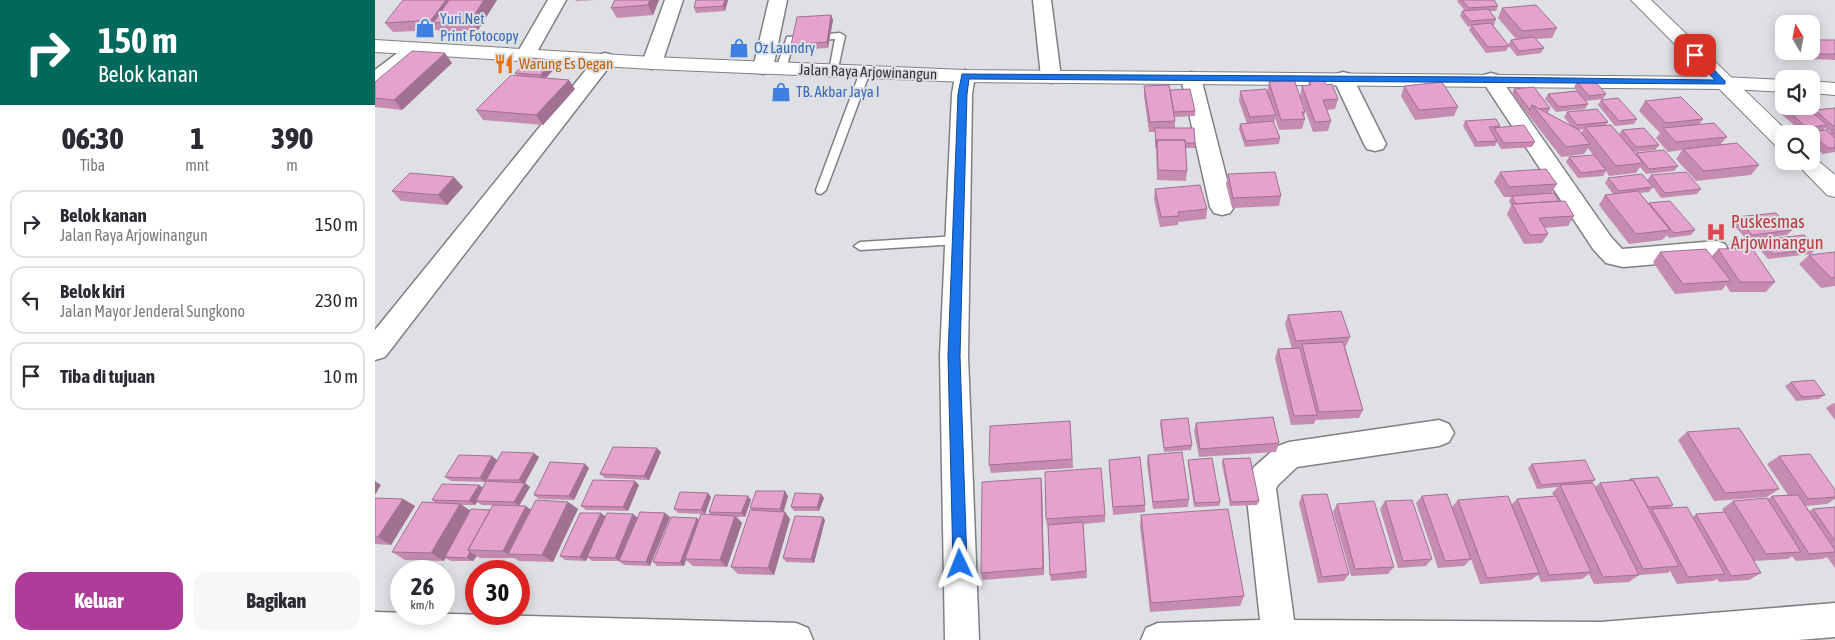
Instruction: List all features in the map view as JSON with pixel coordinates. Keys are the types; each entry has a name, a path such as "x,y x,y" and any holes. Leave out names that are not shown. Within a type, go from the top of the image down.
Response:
{"main road":[{"path":"1640,0 1722,83 1775,133"},
{"name":"Jalan Raya Arjowinangun","path":"375,46 772,69 965,76 1491,79 1775,86"},
{"path":"1820,88 1835,89"},
{"path":"1815,170 1835,189"}],"street":[{"path":"526,55 557,0"},
{"path":"652,62 674,0"},
{"path":"772,69 778,0"},
{"path":"1042,0 1051,77"},
{"path":"375,80 415,49"},
{"path":"375,349 605,60"},
{"path":"962,640 954,356 962,94 965,76"},
{"path":"1191,78 1222,208"},
{"path":"1343,78 1375,144"},
{"path":"1491,79 1609,252 1615,257 1623,258 1716,250"},
{"path":"1279,637 1261,489 1265,477 1289,455 1439,433"},
{"path":"1158,640 1279,637 1601,639 1835,620"},
{"path":"375,629 480,635 796,640"}],"lane":[{"path":"772,69 790,39 840,36 834,71"},
{"path":"821,190 865,72"},
{"path":"860,246 957,240"}],"building":[{"path":"403,0 446,0 431,20 385,23"},
{"path":"449,0 484,0 471,20 433,23"},
{"path":"615,0 650,0 648,5 611,8"},
{"path":"696,0 725,0 723,6 694,8"},
{"path":"1462,0 1494,0 1498,6 1469,8"},
{"path":"1536,5 1557,28 1522,31 1502,8"},
{"path":"1488,9 1496,19 1470,21 1462,11"},
{"path":"831,15 827,42 791,45 797,17"},
{"path":"1491,23 1509,46 1488,47 1471,25"},
{"path":"1534,37 1544,48 1519,51 1511,40"},
{"path":"1820,40 1835,40 1835,54 1820,54"},
{"path":"412,51 445,53 394,100 375,98 375,82"},
{"path":"530,58 555,60 540,75 515,73"},
{"path":"511,75 569,80 536,115 476,110"},
{"path":"1293,76 1305,112 1302,112 1305,119 1281,120 1269,82 1280,81 1278,77"},
{"path":"1324,80 1326,85 1332,84 1338,99 1323,100 1331,121 1315,122 1302,86 1311,85 1309,81"},
{"path":"1594,80 1606,94 1589,96 1577,82"},
{"path":"1442,82 1458,107 1419,110 1404,86"},
{"path":"1169,85 1175,121 1150,122 1144,86"},
{"path":"1534,87 1550,108 1539,109 1532,105 1530,110 1514,89"},
{"path":"1190,89 1195,111 1174,112 1170,90"},
{"path":"1266,89 1276,115 1250,117 1240,91"},
{"path":"1577,91 1588,104 1559,107 1548,94"},
{"path":"1681,97 1703,119 1666,123 1645,101"},
{"path":"1618,98 1637,119 1619,121 1601,100"},
{"path":"1532,105 1579,130 1590,144 1566,147"},
{"path":"1835,108 1835,125 1833,126 1820,114 1820,110"},
{"path":"1597,109 1608,122 1577,125 1567,112"},
{"path":"1793,115 1815,115 1827,125 1820,126 1804,125"},
{"path":"1496,119 1500,126 1489,127 1497,141 1477,142 1465,121"},
{"path":"1273,121 1280,138 1246,141 1240,124"},
{"path":"1714,123 1727,137 1676,142 1663,128"},
{"path":"1524,125 1535,142 1504,143 1494,128"},
{"path":"1611,125 1643,163 1616,166 1585,127"},
{"path":"1155,128 1194,128 1195,143 1185,143 1185,140 1157,140 1156,143"},
{"path":"1644,128 1659,145 1636,147 1622,130"},
{"path":"1826,130 1835,138 1835,148 1828,148 1820,141 1820,131"},
{"path":"1157,140 1185,140 1187,171 1158,170"},
{"path":"1737,143 1759,165 1704,171 1683,149"},
{"path":"1664,150 1678,166 1649,169 1636,153"},
{"path":"1594,155 1606,170 1581,173 1569,157"},
{"path":"1546,169 1557,184 1509,187 1500,172"},
{"path":"1275,172 1281,196 1233,198 1228,174"},
{"path":"1686,172 1701,189 1665,193 1651,175"},
{"path":"410,173 454,177 438,195 392,191"},
{"path":"1642,174 1653,187 1619,191 1608,178"},
{"path":"1200,185 1207,209 1178,212 1179,216 1161,217 1155,189"},
{"path":"1638,191 1670,230 1636,234 1605,195"},
{"path":"1554,193 1559,201 1516,204 1512,196"},
{"path":"1565,201 1574,216 1539,218 1548,234 1530,235 1512,204"},
{"path":"1670,201 1695,230 1674,233 1649,203"},
{"path":"1776,213 1792,230 1752,235 1736,217"},
{"path":"1804,235 1816,249 1773,254 1760,240"},
{"path":"1752,248 1775,282 1740,282 1718,249"},
{"path":"1706,249 1731,281 1683,284 1660,252"},
{"path":"1835,252 1835,277 1831,278 1809,255"},
{"path":"1341,311 1350,337 1296,341 1288,315"},
{"path":"1343,342 1363,410 1319,412 1302,344"},
{"path":"1300,348 1317,415 1294,416 1278,349"},
{"path":"1814,380 1825,395 1802,397 1791,382"},
{"path":"1273,417 1279,443 1200,449 1196,423"},
{"path":"1188,418 1192,445 1164,448 1161,420"},
{"path":"1070,421 1072,459 989,465 990,426"},
{"path":"1739,428 1779,489 1725,493 1687,432"},
{"path":"613,447 657,448 644,476 600,474"},
{"path":"502,452 534,453 519,480 486,480"},
{"path":"1182,452 1189,499 1153,502 1148,455"},
{"path":"1810,454 1835,490 1835,497 1808,499 1779,456"},
{"path":"459,455 492,456 480,478 445,477"},
{"path":"1140,457 1145,505 1113,507 1109,460"},
{"path":"1212,458 1220,502 1195,503 1188,460"},
{"path":"1250,458 1259,501 1231,502 1223,459"},
{"path":"1585,460 1595,480 1541,485 1532,464"},
{"path":"550,462 585,464 569,496 534,495"},
{"path":"1101,468 1105,515 1046,519 1045,472"},
{"path":"1658,477 1673,505 1648,507 1633,480 1630,481 1630,479"},
{"path":"1041,478 1043,568 981,573 982,482"},
{"path":"593,480 635,481 623,507 581,506"},
{"path":"1633,480 1679,566 1643,569 1600,483"},
{"path":"486,481 525,483 514,502 476,501"},
{"path":"1593,483 1639,575 1603,577 1560,485"},
{"path":"442,484 479,485 469,501 432,500"},
{"path":"756,491 785,491 780,509 750,508"},
{"path":"680,492 708,493 701,510 674,509"},
{"path":"795,493 821,494 817,507 791,507"},
{"path":"1327,494 1349,574 1322,577 1302,495"},
{"path":"1447,494 1471,559 1445,561 1422,496"},
{"path":"715,495 748,496 741,513 709,512"},
{"path":"1798,495 1835,552 1809,554 1772,496"},
{"path":"1508,496 1539,573 1487,578 1458,500"},
{"path":"1556,496 1591,572 1549,575 1517,499"},
{"path":"375,498 403,499 378,537 375,537"},
{"path":"1767,498 1801,552 1766,554 1733,501"},
{"path":"536,500 568,502 542,555 508,554"},
{"path":"1412,500 1432,559 1403,561 1385,501"},
{"path":"1374,501 1394,567 1355,569 1337,504"},
{"path":"422,502 460,504 431,553 392,552"},
{"path":"493,505 526,506 503,551 468,550"},
{"path":"1687,507 1725,574 1688,577 1652,509"},
{"path":"1835,507 1835,541 1813,509"},
{"path":"471,509 490,510 468,550 470,552 467,558 445,557"},
{"path":"1228,509 1244,596 1151,603 1141,515"},
{"path":"750,510 785,512 768,568 731,567"},
{"path":"640,512 665,513 646,562 619,561"},
{"path":"1725,512 1761,573 1731,576 1696,514"},
{"path":"580,513 601,513 580,557 560,556"},
{"path":"607,513 633,514 615,558 587,557"},
{"path":"701,514 735,516 720,560 685,559"},
{"path":"795,516 823,517 811,559 783,558"},
{"path":"671,517 697,518 680,563 653,562"},
{"path":"1083,522 1086,571 1050,575 1048,525"}],"place":[{"name":"Yuri.Net Print Fotocopy","path":"425,28"},
{"name":"Oz Laundry","path":"739,48"},
{"name":"Warung Es Degan","path":"504,64"},
{"name":"TB. Akbar Jaya I","path":"781,92"},
{"name":"Puskesmas Arjowinangun","path":"1716,232"}],"route":[{"path":"960,564 954,356 962,94 965,76 1491,79 1722,83 1695,55"}]}
